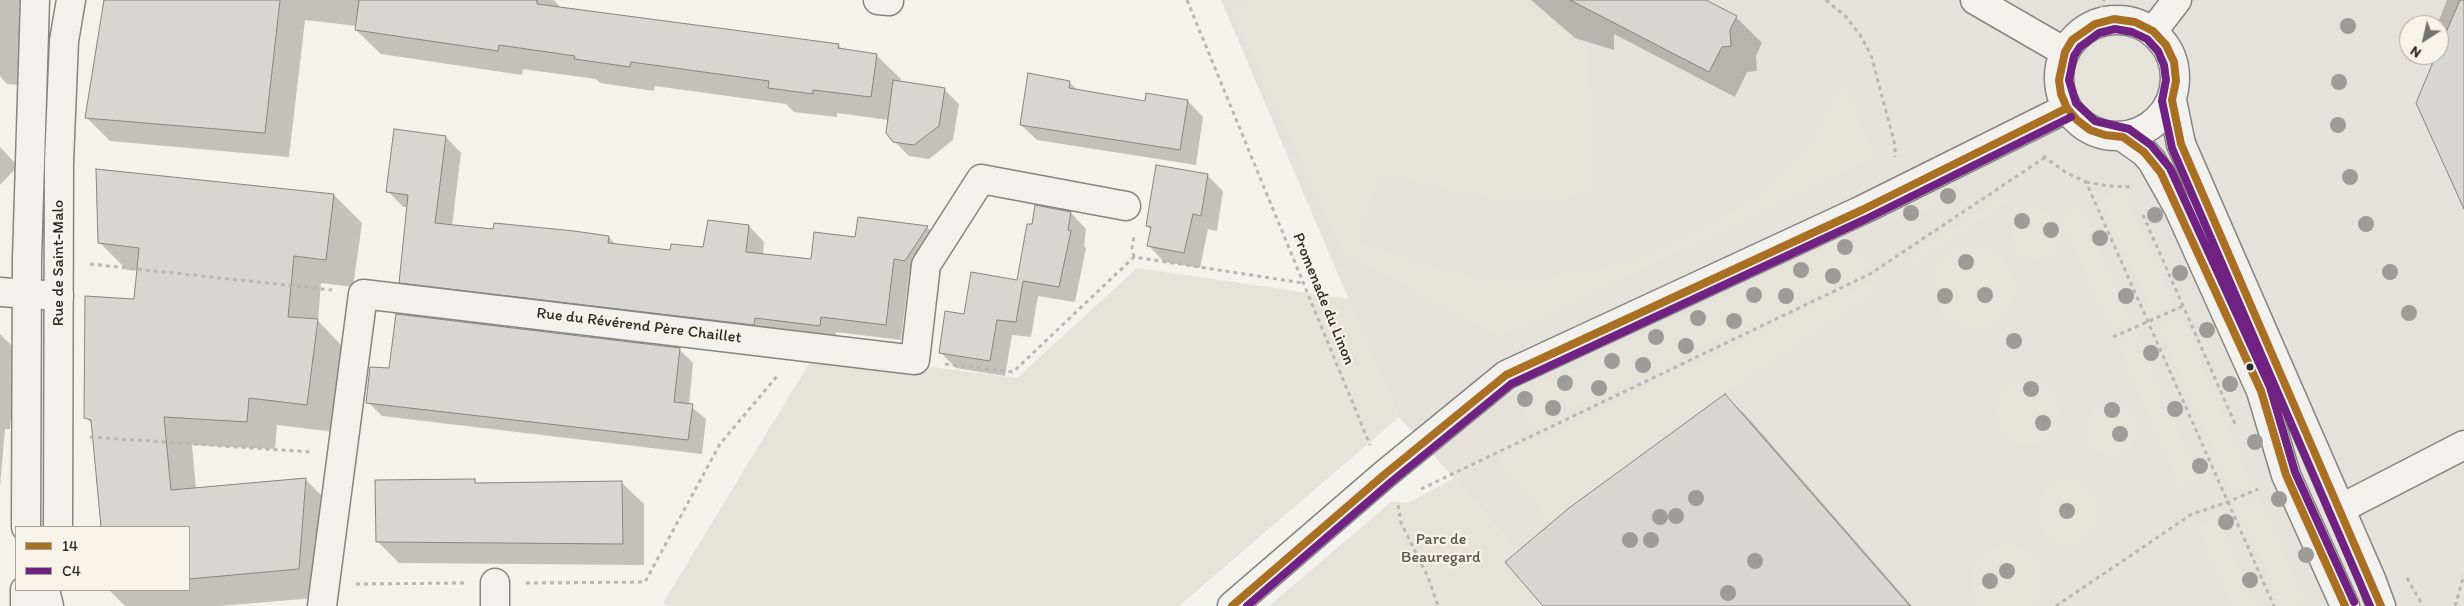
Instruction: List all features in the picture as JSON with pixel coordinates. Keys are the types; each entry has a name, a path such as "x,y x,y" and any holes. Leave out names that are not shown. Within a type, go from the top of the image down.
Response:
{"street":[{"name":"Rue de Saint-Malo","path":"26,526 13,293 29,153 35,0"},
{"name":"Rue de Saint-Malo","path":"58,526 59,162 64,41 71,0"},
{"path":"1975,0 2065,52"},
{"path":"2153,31 2177,0"},
{"path":"2100,12 2114,19 2135,22 2153,31 2166,45 2174,62 2176,81 2172,100 2164,114 2153,125 2138,133 2123,136 2105,135 2090,130 2077,120 2067,108 2061,94 2059,80 2065,52 2072,40 2100,12"},
{"path":"2172,100 2181,144 2381,606"},
{"path":"1232,606 1385,474 1506,375 1862,210 2027,126 2067,108"},
{"path":"2123,136 2144,152 2152,161 2179,209 2261,391 2286,475 2345,606"},
{"path":"915,360 926,265 981,179 1126,206"},
{"path":"13,293 59,296"},
{"path":"323,595 363,294"},
{"name":"Rue du Révérend Père Chaillet","path":"363,294 915,360"},
{"path":"2340,509 2464,445"},
{"path":"25,591 25,606"},
{"path":"45,591 49,606"},
{"path":"58,591 58,606"}],"path":[{"name":"Promenade du Linon","path":"1187,0 1365,435 1398,502 1401,523 1428,577 1438,606"},
{"path":"1826,0 1846,17 1860,35 1871,55 1895,145 1895,157"},
{"path":"2027,126 2044,158 2065,172 2086,182 2274,606"},
{"path":"1886,161 1903,153"},
{"path":"1413,493 1434,481 1870,274 2044,158"},
{"path":"2126,178 2134,195"},
{"path":"2142,212 2238,432"},
{"path":"915,360 1013,372 1134,257 1303,283"},
{"path":"59,260 363,294"},
{"path":"2113,337 2183,306"},
{"path":"323,595 495,597 645,582 720,444 803,346"},
{"path":"58,434 342,454"},
{"path":"2056,606 2192,514 2228,502 2286,475"},
{"path":"2455,606 2464,574"}],"shaded area":[{"path":"1221,0 2464,0 2464,606 1564,606 1399,417"}],"green space":[{"path":"1254,0 1529,0 1558,17 1589,24 1593,193 1530,205 1459,194 1381,173 1358,240 1426,265 1491,279 1551,276 1628,263 1690,235 1751,199 1805,152 1843,79 1877,157 1500,338 1341,252 1232,13"},
{"path":"2119,39 2135,42 2148,51 2157,64 2160,80 2157,96 2148,109 2135,118 2119,121 2103,118 2090,109 2081,96 2078,80 2081,64 2090,51 2103,42"},
{"path":"1951,186 1957,198 1901,225 1896,223 1892,215"},
{"path":"2125,191 2175,302 2151,312 2099,197"},
{"path":"2009,192 2012,200 1910,267 1906,259"},
{"path":"2081,206 2132,321 2110,330 2059,217"},
{"path":"2036,209 2046,211 2054,217 2060,225 2062,235 2060,245 2054,253 2046,259 2036,261 2026,259 2018,253 2012,245 2010,235 2012,225 2018,217 2026,211"},
{"path":"1851,235 1868,269 1530,429 1514,395"},
{"path":"1974,245 1997,252 2009,264 2016,287 2009,310 1997,322 1974,329 1951,322 1939,310 1932,287 1939,264 1951,252"},
{"path":"1137,268 1349,299 1399,417 1179,606 666,606 663,603 816,352 1017,378"},
{"path":"1873,280 1877,290 1725,394 1551,523 1496,459"},
{"path":"2182,316 2253,483 2231,493 2158,327"},
{"path":"2137,335 2200,479 2179,488 2117,345"},
{"path":"2021,380 2035,380 2047,385 2056,394 2061,406 2059,426 2052,437 2035,446 2021,446 2009,441 2000,432 1995,420 1995,406 2000,394 2009,385"},
{"path":"2111,402 2121,404 2130,410 2136,419 2138,429 2136,439 2130,448 2121,454 2111,456 2101,454 2092,448 2086,439 2084,429 2086,419 2092,410 2101,404"},
{"name":"Parc de Beauregard","path":"1454,478 1564,606 1269,606 1392,501 1408,503"},
{"path":"2061,480 2073,480 2090,489 2097,500 2099,512 2097,524 2090,535 2073,544 2061,544 2049,539 2040,530 2035,518 2035,506 2040,494 2049,485"},
{"path":"2260,496 2306,601 2294,606 2281,606 2237,507"},
{"path":"2217,516 2257,606 2231,606 2196,527"},
{"path":"2003,544 2022,547 2039,562 2044,574 2044,588 2035,606 1978,606 1974,599 1969,582 1973,563 1986,550"}],"building":[{"path":"104,0 280,0 265,133 85,118"},
{"path":"359,0 537,0 537,4 839,44 838,48 877,54 871,97 813,90 813,94 768,88 769,81 631,62 630,67 574,59 575,56 499,45 498,51 355,30"},
{"path":"1570,0 1706,0 1737,16 1730,30 1731,46 1722,47 1709,72"},
{"path":"2460,0 2464,0 2464,209 2416,103 2432,65 2449,65 2449,26"},
{"path":"1028,73 1070,81 1069,88 1145,101 1146,93 1188,100 1180,150 1020,125"},
{"path":"893,80 945,88 939,126 914,145 893,142 886,133"},
{"path":"394,129 446,136 435,223 493,229 494,223 574,231 609,236 608,243 670,250 671,244 703,247 708,220 749,225 746,252 811,259 814,232 855,237 858,217 928,226 905,261 894,259 886,325 821,317 820,326 755,318 754,325 399,283 408,195 386,192"},
{"path":"1156,165 1208,174 1201,216 1193,214 1184,253 1147,246 1151,227 1146,226"},
{"path":"96,169 334,194 326,260 294,256 288,317 318,319 307,405 249,398 247,422 164,417 171,490 306,478 299,569 190,579 190,526 101,526 91,420 84,418 85,296 134,299 139,248 98,243"},
{"path":"1035,205 1071,212 1068,230 1071,231 1059,287 1023,281 1016,322 997,320 990,361 939,353 945,311 964,314 971,272 1017,280 1027,224 1032,224"},
{"path":"396,314 680,348 674,402 693,404 688,440 366,403 370,367 389,368"},
{"path":"1725,394 1910,606 1543,606 1505,562 1569,508"},
{"path":"475,479 475,483 622,481 623,544 376,542 375,480"}],"transit line":[{"name":"14","path":"2345,606 2286,475 2261,391 2161,173 2144,152 2123,137 2105,135 2090,130 2077,120 2067,108 2061,94 2059,80 2065,52 2072,40 2095,24 2114,19 2135,22 2153,31 2166,45 2174,62 2176,81 2172,100 2181,144 2381,606"},
{"name":"C4","path":"2354,602 2295,472 2270,387 2170,168 2151,145 2129,129 2095,121 2076,103 2069,80 2074,56 2080,47 2099,33 2115,29 2132,32 2147,39 2158,51 2164,65 2166,80 2162,101 2172,148 2370,606"},
{"name":"14","path":"1232,606 1385,474 1506,375 1862,210 2067,108"},
{"name":"C4","path":"1247,606 1391,482 1511,384 1866,219 2071,117"}]}
